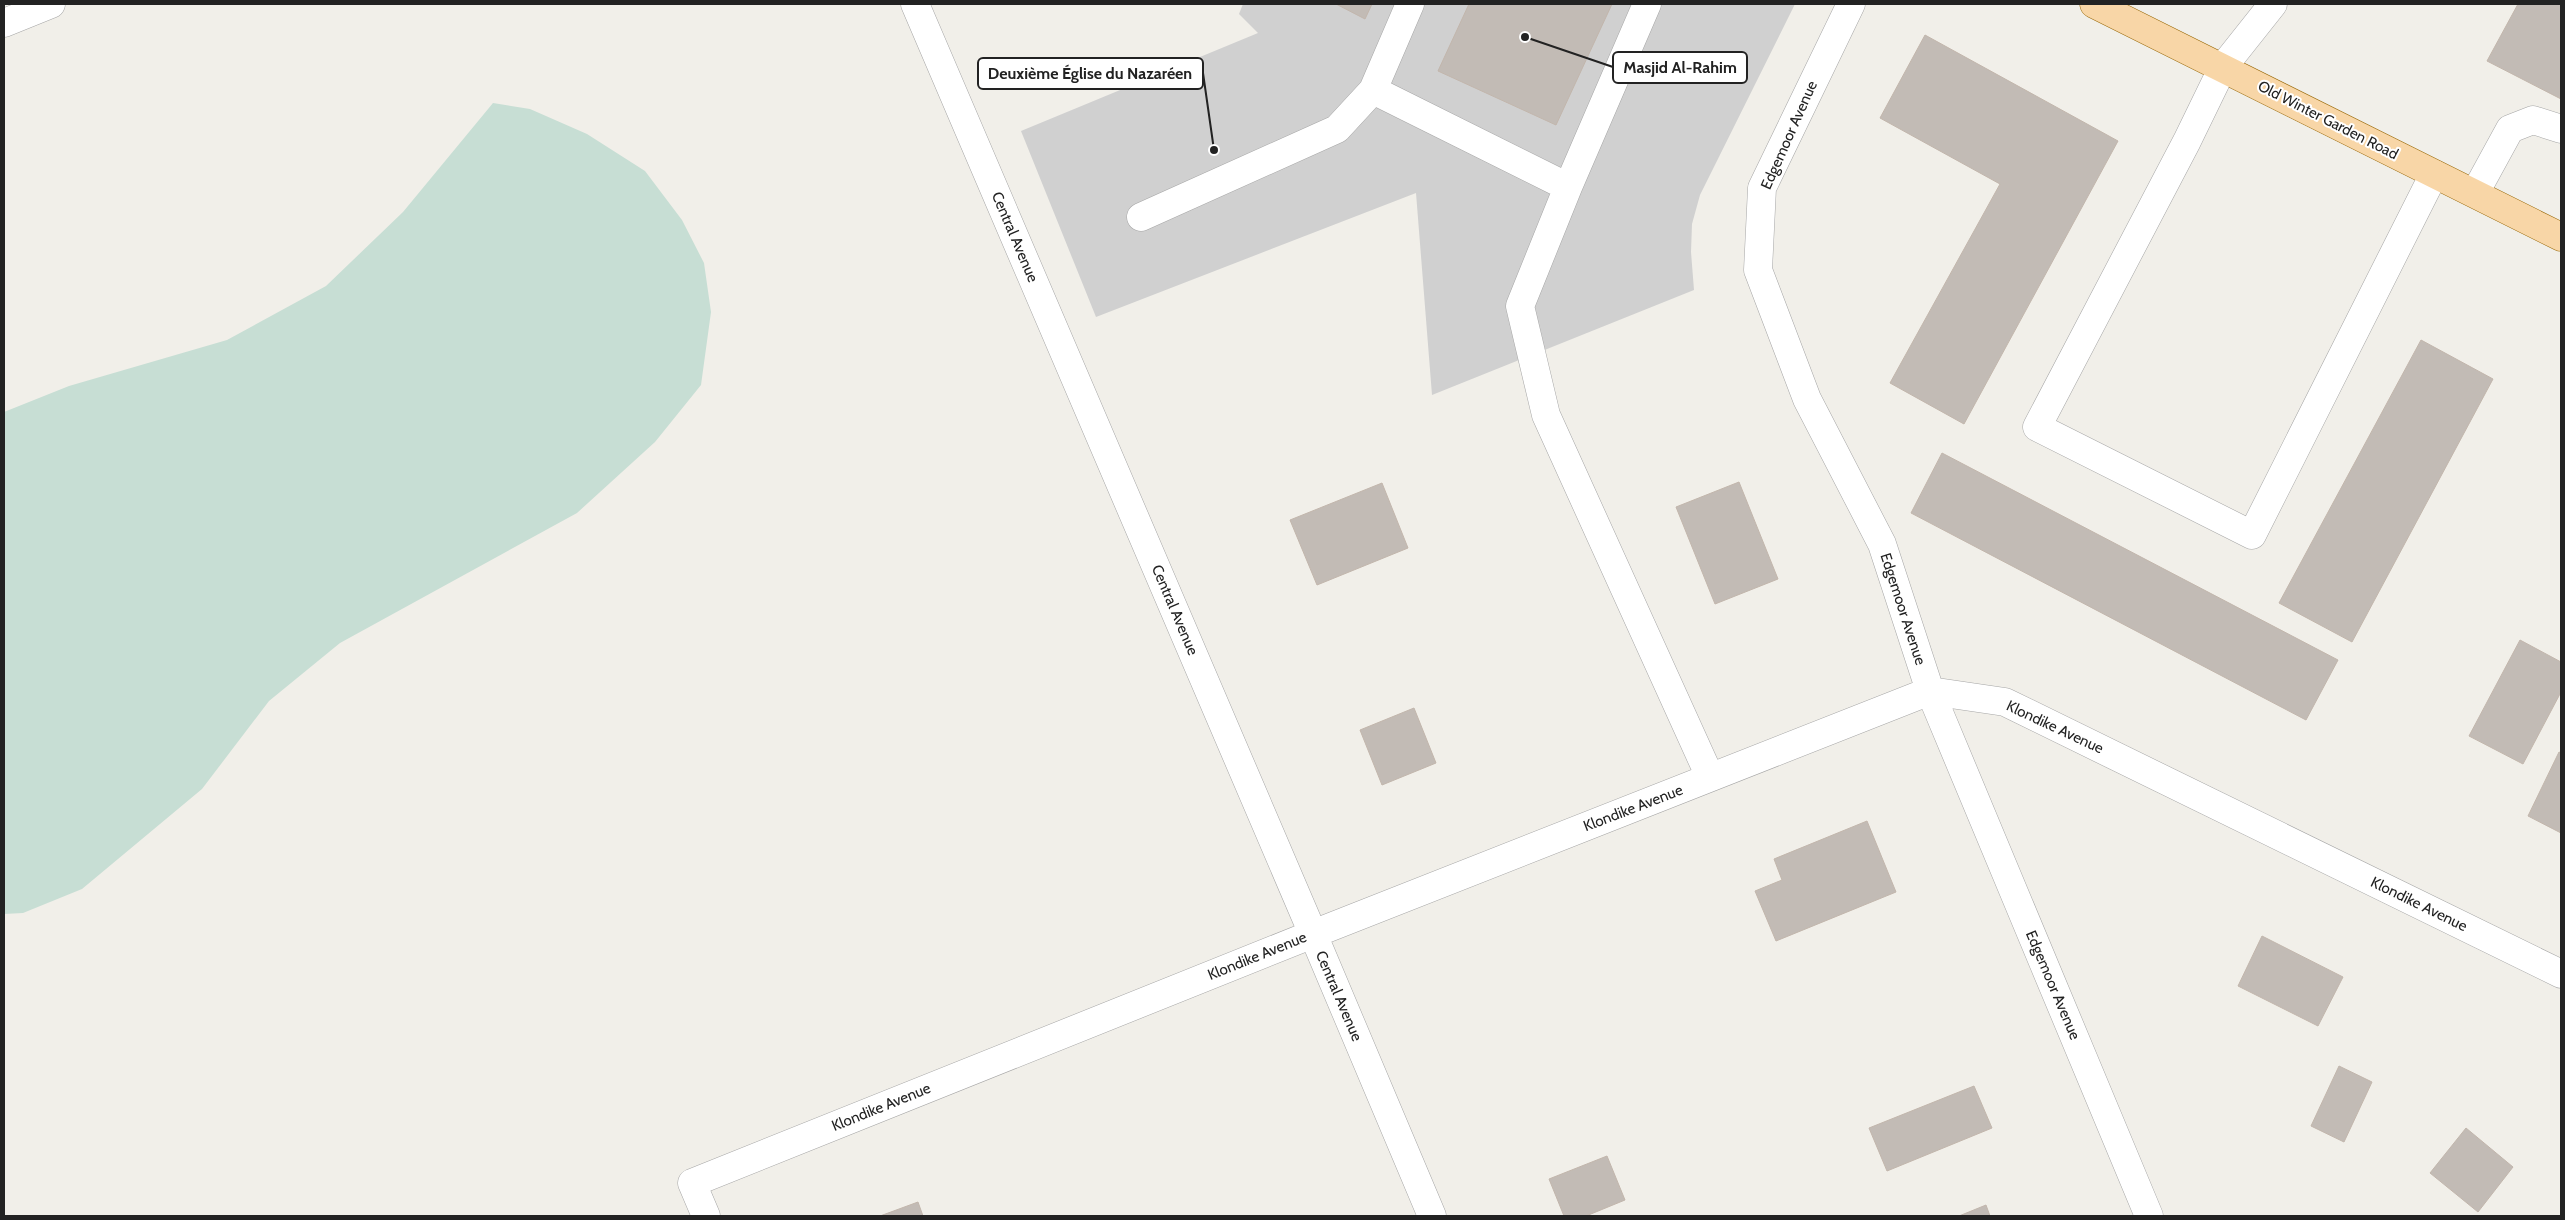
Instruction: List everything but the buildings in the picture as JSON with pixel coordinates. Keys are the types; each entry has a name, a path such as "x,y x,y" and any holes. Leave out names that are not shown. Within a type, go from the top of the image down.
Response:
{"main road":[{"name":"Old Winter Garden Road","path":"2094,4 2223,66 2561,237"}],"street":[{"path":"4,23 51,4"},
{"name":"Central Avenue","path":"915,4 1432,1216"},
{"path":"1141,217 1337,129 1372,90 1410,4"},
{"path":"1647,4 1568,187 1520,306 1546,415 1710,777"},
{"name":"Edgemoor Avenue","path":"1851,4 1762,188 1758,270 1807,399 1882,544 1930,691 2150,1216"},
{"path":"2273,4 2223,66 2187,141 2037,426 2252,534 2434,174"},
{"path":"1372,90 1568,187"},
{"path":"2475,193 2510,129 2534,120 2561,129"},
{"name":"Klondike Avenue","path":"706,1216 692,1183 1313,934 1930,691 2005,702 2561,974"}],"shaded area":[{"path":"1243,4 1795,4 1700,195 1692,224 1691,252 1694,290 1432,395 1416,193 1096,317 1021,131 1258,33 1239,14"}],"green space":[{"path":"493,103 530,109 587,134 645,171 682,220 704,263 711,312 701,385 655,442 577,513 340,643 269,701 202,789 82,889 23,913 4,914 4,412 69,386 227,340 326,286 403,212"}],"place":[{"name":"Masjid Al-Rahim","path":"1525,37"},
{"name":"Deuxième Église du Nazaréen","path":"1214,150"}]}
